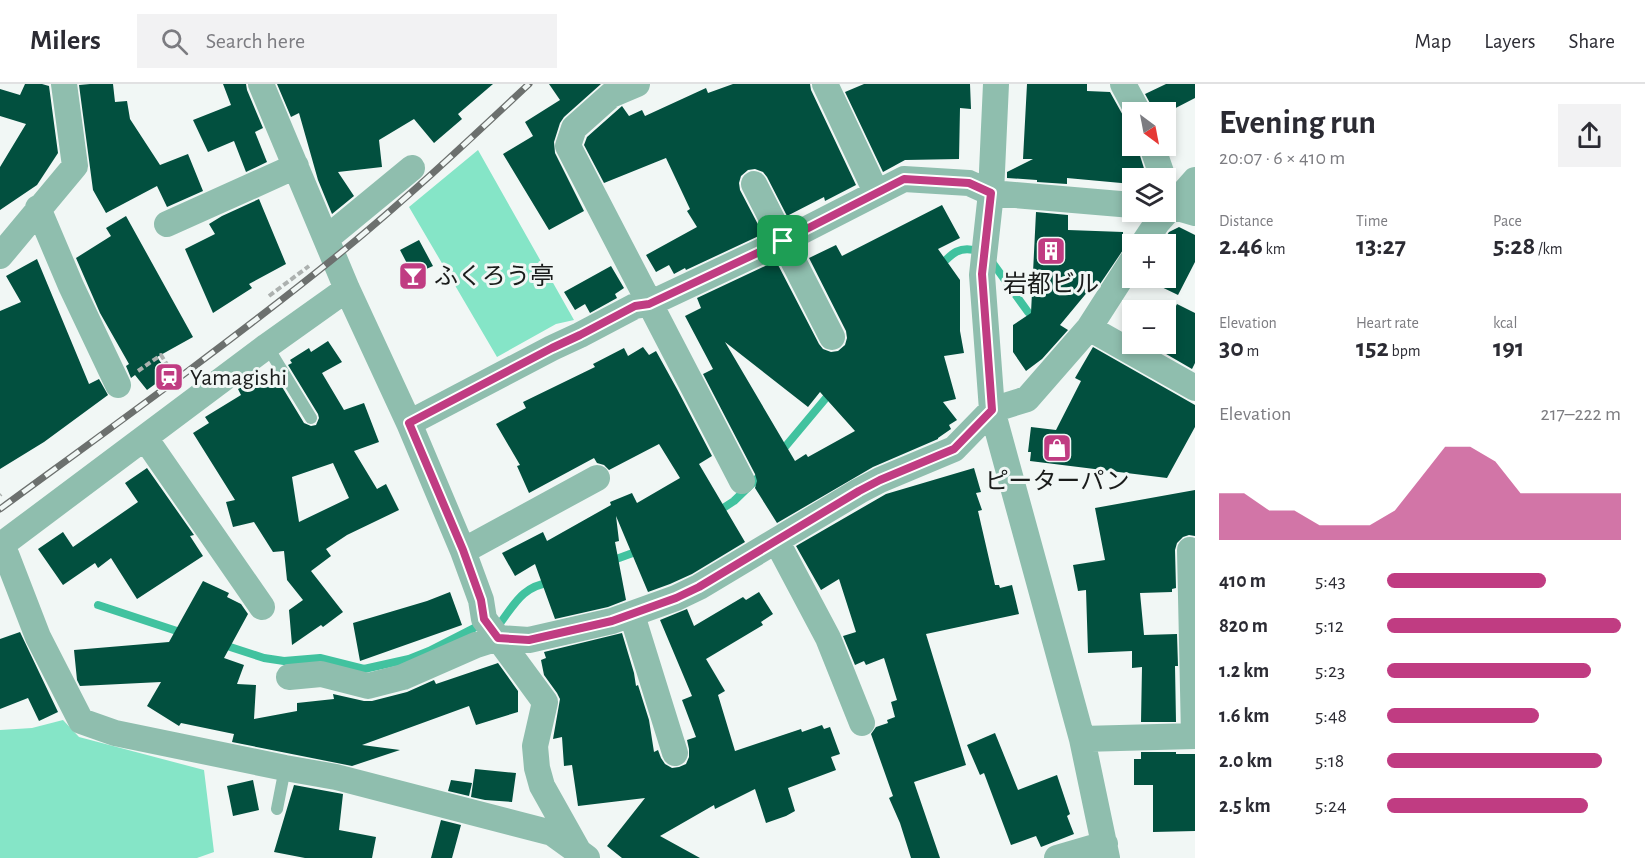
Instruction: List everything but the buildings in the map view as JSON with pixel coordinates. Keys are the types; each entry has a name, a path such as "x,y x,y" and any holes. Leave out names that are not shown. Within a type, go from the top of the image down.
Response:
{"street":[{"path":"0,256 75,165 64,84"},
{"path":"261,84 347,289 409,423 463,550 481,600 484,619 545,702 536,746 537,768 542,786 581,856"},
{"path":"637,84 611,95 574,128 568,146 742,481"},
{"path":"825,84 876,192"},
{"path":"996,84 991,193 982,274 992,410 1082,739 1106,851 1057,858"},
{"path":"1123,84 1133,102"},
{"path":"168,224 296,166"},
{"path":"327,238 411,168"},
{"path":"409,423 635,306 649,304 783,241 904,179 969,183 991,193 1122,204"},
{"path":"1176,201 1195,180"},
{"path":"754,183 832,337"},
{"path":"39,208 71,286 118,385"},
{"path":"289,677 321,674 368,686 403,677 476,645 498,638 529,640 612,621 676,598 699,587 880,480 954,449 992,410 1027,399 1089,328 1122,277"},
{"path":"347,289 8,540 2,550 38,637 81,721 116,733 336,777 552,833 581,856"},
{"path":"1089,328 1195,388"},
{"path":"145,438 262,607"},
{"path":"463,550 597,478"},
{"path":"777,542 828,638 862,723"},
{"path":"1082,739 1195,736 1190,550"},
{"path":"632,615 675,753"}],"lane":[{"path":"267,346 312,418"},
{"path":"277,809 285,768"}],"path":[{"path":"269,296 284,284"},
{"path":"161,355 168,366"}],"green space":[{"path":"478,150 574,320 556,324 497,357 409,207"},
{"path":"63,720 79,737 204,770 214,852 197,858 0,858 0,730 32,728"}],"waterway":[{"path":"938,268 947,258 961,250 980,252"},
{"path":"992,262 1028,312"},
{"path":"780,453 831,392"},
{"path":"717,512 734,501 764,472"},
{"path":"608,562 641,550"},
{"path":"498,626 526,592 541,584 551,582"},
{"path":"98,605 186,634"},
{"path":"221,644 264,658 284,661 320,658 364,669 409,659 478,626"}],"railway":[{"path":"0,509 210,355 333,259 408,195 529,84"}],"place":[{"name":"岩都ビル","path":"1051,251"},
{"name":"ふくろう亭","path":"413,276"},
{"name":"Yamagishi","path":"169,377"},
{"name":"ピーターパン","path":"1057,448"}],"route":[{"path":"904,179 969,183 991,193 982,274 992,410 954,449 859,491 777,542 676,598 632,615 552,636 529,640 498,638 484,619 481,600 463,550 409,423 635,306 649,304 783,241 904,179"}]}
